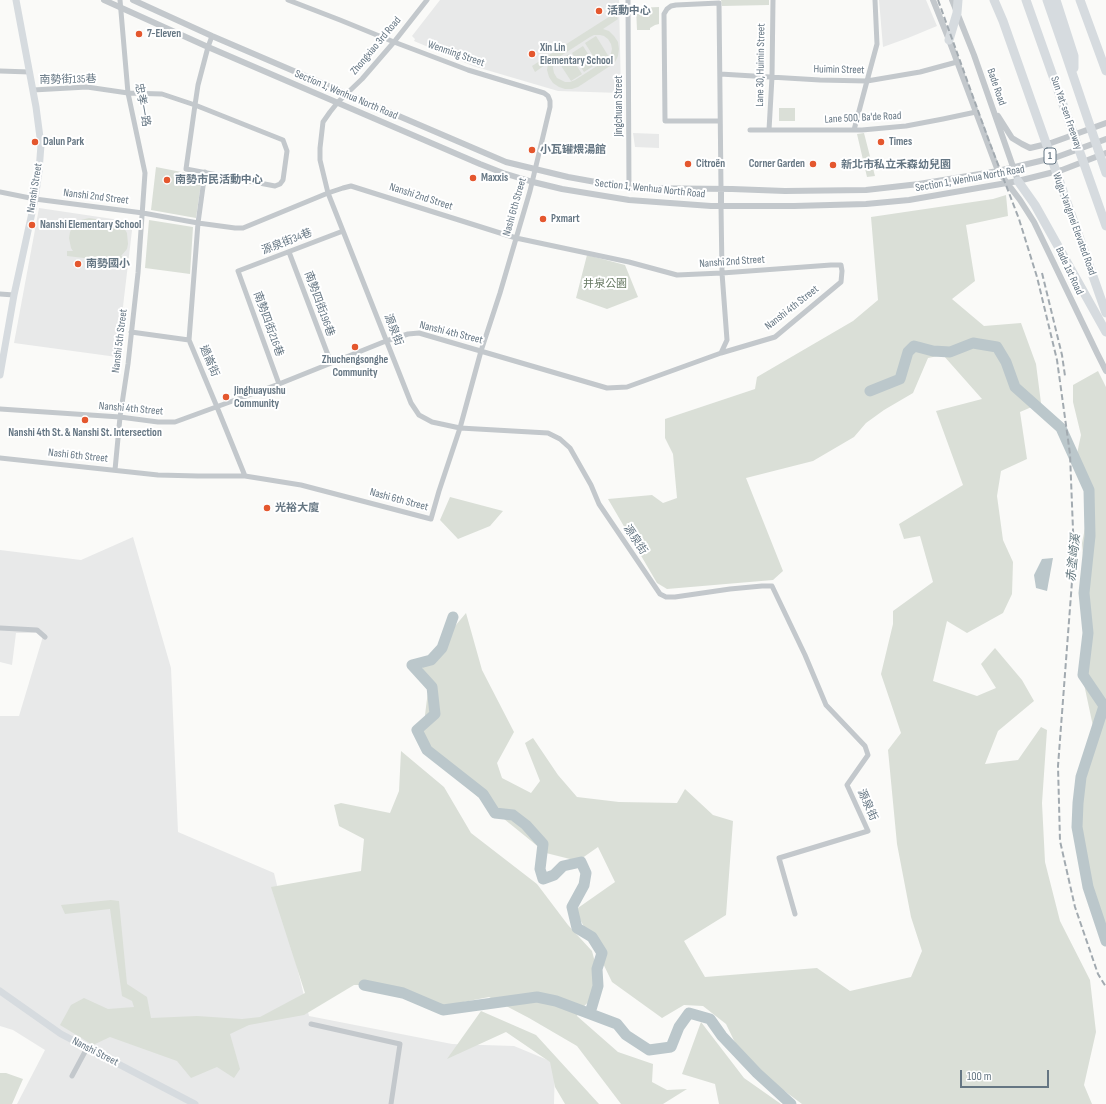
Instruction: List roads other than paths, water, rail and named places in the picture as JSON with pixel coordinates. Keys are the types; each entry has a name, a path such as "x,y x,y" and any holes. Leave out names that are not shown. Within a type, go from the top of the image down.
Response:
{"highway":[{"path":"949,40 957,13 958,0"},
{"name":"Wugu-Yangmei Elevated Road","path":"994,0 1106,313"},
{"name":"Sun Yat-sen Freeway","path":"1026,0 1106,226"},
{"name":"Sun Yat-sen Freeway","path":"1046,0 1074,77 1106,173"},
{"path":"1056,0 1074,56 1074,77"},
{"path":"1080,0 1106,71"},
{"path":"1018,182 1035,205 1106,332"}],"main road":[{"name":"Nanshi Street","path":"0,375 14,295 39,171 41,145 30,72 16,0"},
{"name":"Nanshi Street","path":"0,992 61,1034 195,1104"}],"street":[{"name":"Section 1, Wenhua North Road","path":"104,0 208,47 503,173 562,189 629,200 721,206 866,204 909,200 1018,182 1062,170 1106,153"},
{"name":"忠孝一路","path":"120,0 128,92 145,173 143,213"},
{"name":"Section 1, Wenhua North Road","path":"133,0 212,36 499,159 536,170 629,188 721,188 785,191 866,190 918,184 1013,168 1057,157 1106,139"},
{"name":"Wenming Street","path":"288,0 468,70 544,93 548,96 550,107 536,170"},
{"name":"Zhongxiao 3rd Road","path":"338,102 362,79 394,42 427,0"},
{"name":"Jingchuan Street","path":"628,0 629,188"},
{"name":"Lane 30, Huimin Street","path":"769,130 772,77 773,0"},
{"path":"854,130 877,44 875,0"},
{"path":"933,0 998,171"},
{"name":"Bade Road","path":"952,0 974,55 1018,182"},
{"path":"720,121 665,121 664,14 671,6 719,3 722,273 727,340 721,353"},
{"path":"195,105 198,85 212,36"},
{"name":"Huimin Street","path":"720,74 820,80 867,81 920,72 957,62"},
{"path":"0,71 30,72"},
{"name":"南勢街135巷","path":"33,90 87,87 162,94 195,105 283,140 287,151 283,180 280,184 275,186 186,169 195,105"},
{"name":"源泉街","path":"338,102 324,122 321,135 320,160 328,193 411,403 419,414 432,422 460,428 548,433 560,439 570,448 591,485 599,504 660,594 666,597 730,589 772,586 805,655 826,705 865,746 868,755 847,785 868,831 778,858 795,914"},
{"path":"992,109 1012,138 1030,148 1051,143 1106,123"},
{"name":"Lane 500, Ba'de Road","path":"750,130 854,130 906,126 943,120 976,112"},
{"name":"Nashi 6th Street","path":"0,458 158,475 245,476 301,485 431,519 460,428 481,351 536,170"},
{"name":"Bade 1st Road","path":"998,171 1006,184 1020,200 1034,222 1106,371"},
{"name":"過崙街","path":"205,172 198,223 189,340 245,476"},
{"name":"Nanshi 2nd Street","path":"0,192 34,199 143,213 198,223 243,228 328,193 351,186 516,238 629,262 677,275 840,265"},
{"name":"Nanshi 5th Street","path":"115,470 120,417 138,274 143,213"},
{"name":"源泉街34巷","path":"238,271 343,231"},
{"name":"南勢四街196巷","path":"289,252 331,363"},
{"name":"Nanshi 4th Street","path":"0,409 120,417 158,422 175,422 279,384 386,341 408,334 419,333 606,388 627,387 721,353 775,337 841,282 842,271 840,265"},
{"name":"南勢四街216巷","path":"238,271 279,384"},
{"path":"0,294 14,295"},
{"path":"131,332 189,340"},
{"path":"0,628 37,630 45,637"},
{"path":"311,1024 400,1044 391,1104"},
{"path":"72,1076 88,1048"}],"waterway":[{"name":"赤塗崎溪","path":"870,391 900,379 908,352 914,346 933,351 950,352 973,343 997,347 1006,362 1015,387 1061,428 1089,490 1090,536 1084,593 1088,633 1083,675 1104,706 1081,777 1077,827 1088,887 1106,941"},
{"path":"453,617 442,648 431,660 412,665 432,687 435,714 417,730 427,750 483,794 495,813 513,815 526,825 543,844 540,869 543,879 554,875 563,866 581,862 586,873 584,885 572,907 577,928 592,937 602,953 597,969 598,986 590,1013"},
{"path":"364,985 403,993 443,1010 537,997 556,1001 617,1024 626,1035 649,1050 671,1047 679,1027 689,1013 710,1019 722,1036 757,1073 791,1104"}],"railway":[{"path":"938,0 1019,219 1037,277 1057,360 1070,454 1074,555 1058,766 1060,841 1075,907 1098,974 1106,987"},
{"path":"1042,273 1062,355 1065,376"}],"place":[{"name":"活動中心","path":"599,11"},
{"name":"7-Eleven","path":"139,34"},
{"name":"Xin Lin Elementary School","path":"532,54"},
{"name":"Dalun Park","path":"35,142"},
{"name":"Times","path":"881,142"},
{"name":"小瓦罐煨湯館","path":"532,150"},
{"name":"Citroën","path":"688,164"},
{"name":"Corner Garden","path":"813,164"},
{"name":"新北市私立禾森幼兒園","path":"833,165"},
{"name":"Maxxis","path":"473,178"},
{"name":"南勢市民活動中心","path":"167,180"},
{"name":"Pxmart","path":"543,219"},
{"name":"Nanshi Elementary School","path":"32,225"},
{"name":"南勢國小","path":"78,264"},
{"name":"Zhuchengsonghe Community","path":"355,347"},
{"name":"Jinghuayushu Community","path":"226,397"},
{"name":"Nanshi 4th St. & Nanshi St. Intersection","path":"85,420"},
{"name":"光裕大廈","path":"267,508"}],"park label":[{"name":"井泉公園","path":"605,284"}]}
